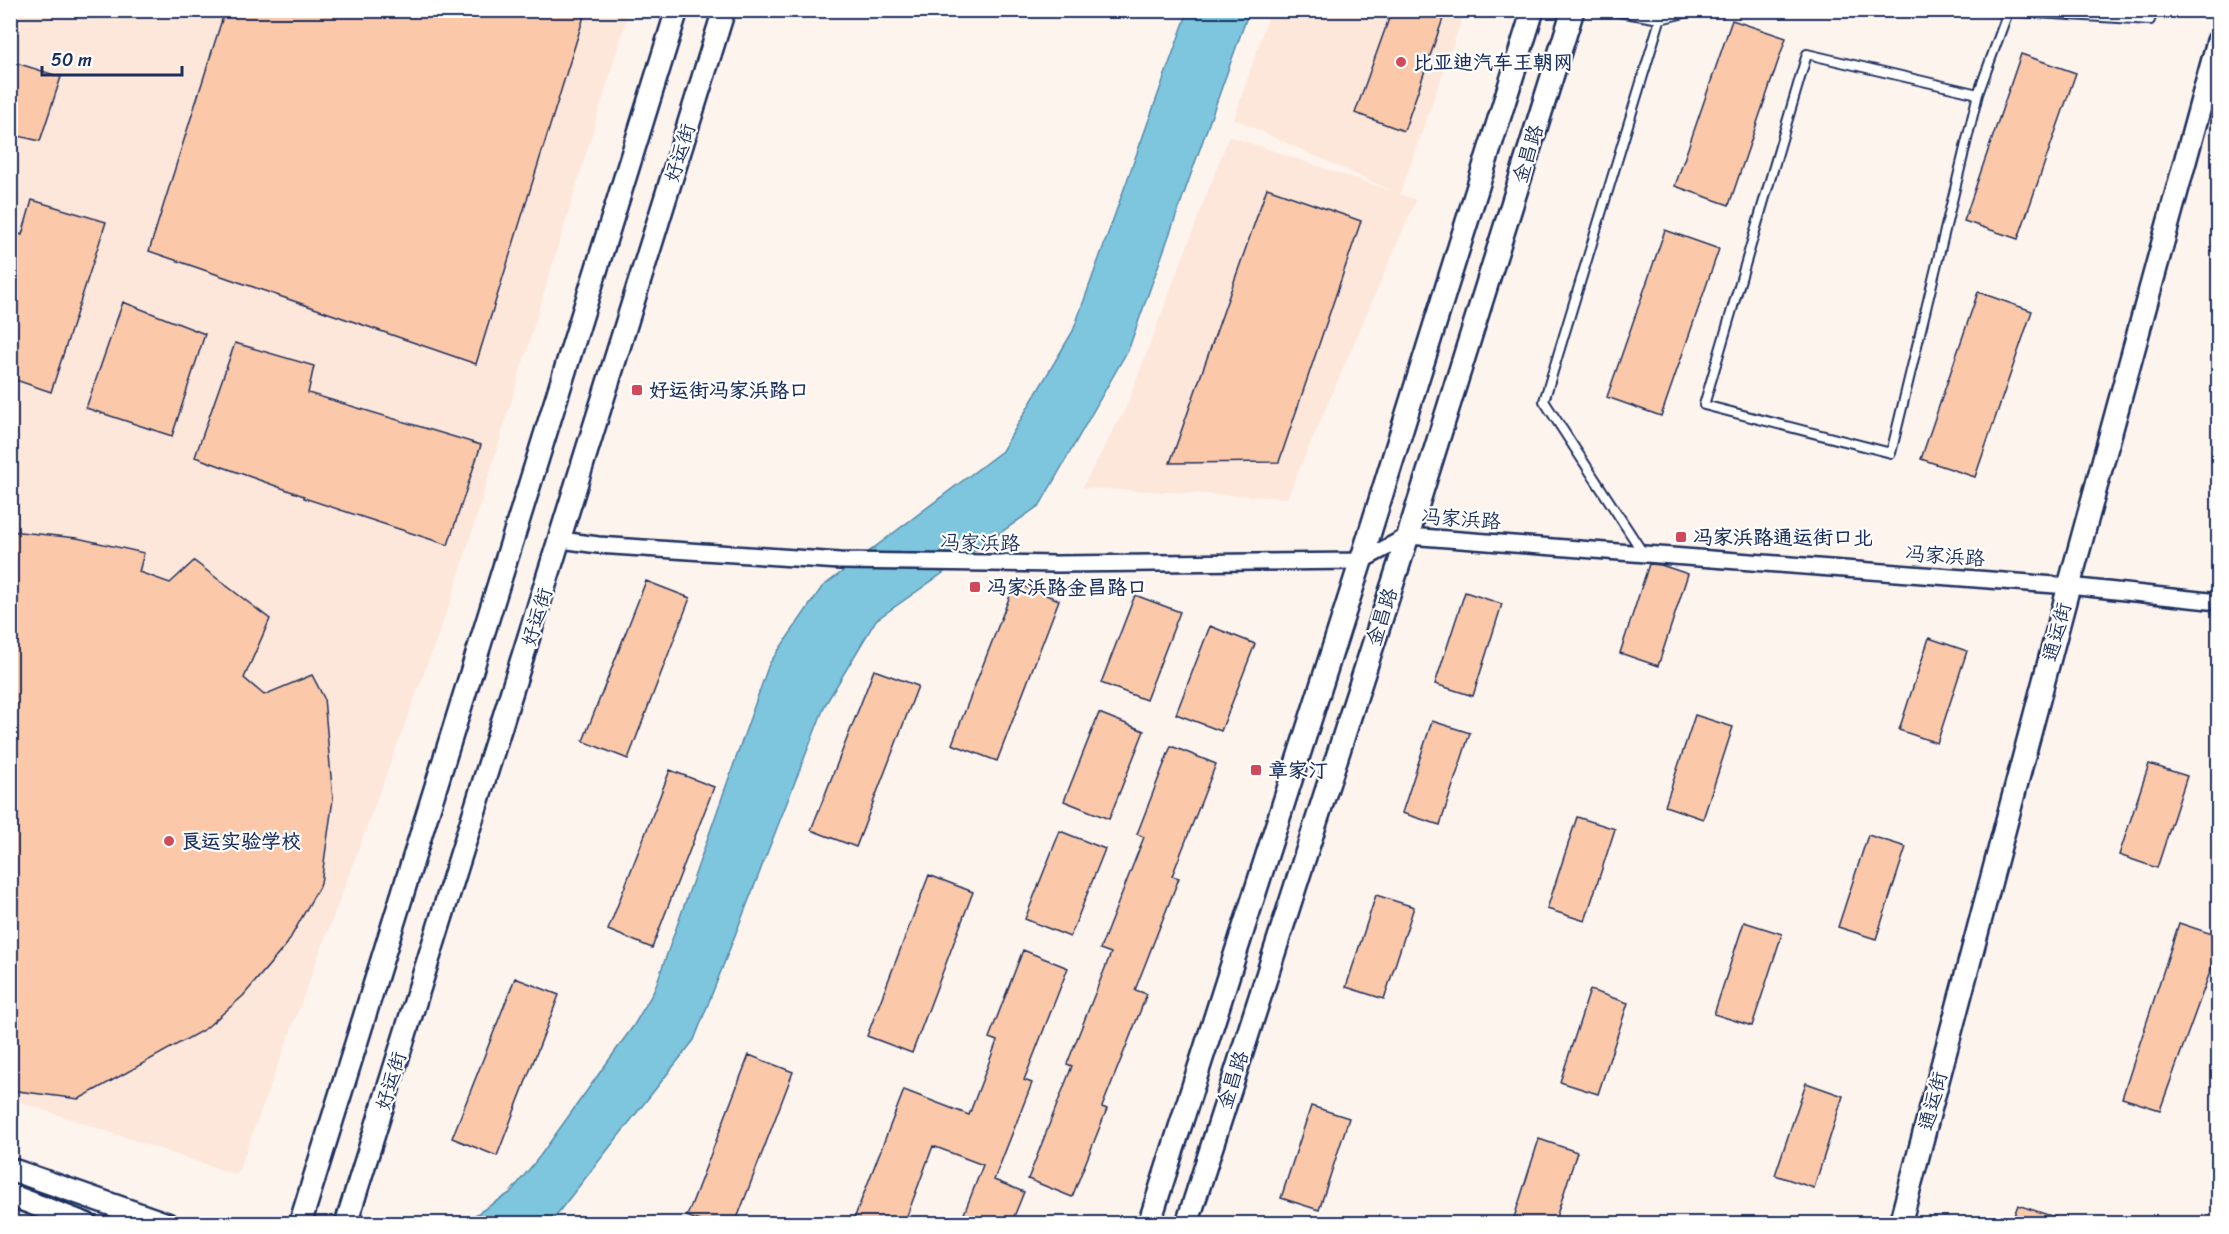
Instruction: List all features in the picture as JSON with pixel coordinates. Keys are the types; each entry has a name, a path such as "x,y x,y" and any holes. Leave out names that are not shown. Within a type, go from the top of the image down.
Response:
{"street":[{"path":"300,1224 438,772 677,10"},
{"name":"好运街","path":"346,1224 561,540 724,10"},
{"name":"金昌路","path":"1149,1224 1361,561 1533,10"},
{"name":"金昌路","path":"1187,1224 1408,536 1573,10"},
{"name":"通运街","path":"1900,1224 2069,586 2218,41"},
{"name":"冯家浜路","path":"561,540 598,545 840,561 960,564 1361,561 1408,536 2069,586 2218,602"},
{"path":"10,1169 167,1224"},
{"path":"10,1195 86,1224"}],"lane":[{"path":"1607,10 1662,15 1697,10"},
{"path":"1987,10 2150,20 2153,10"},
{"path":"1978,94 1807,54 1704,405 1891,453 1978,94 2008,12"},
{"path":"1643,554 1544,401 1662,15"}],"shaded area":[{"path":"11,11 629,11 452,598 237,1175 11,1099"},
{"path":"1270,11 1465,11 1400,194 1416,200 1287,498 1082,488 1126,407 1229,136 1392,191 1234,119"},
{"path":"1987,11 2170,11 2167,21"}],"water":[{"path":"1188,11 1249,11 1129,348 1040,505 876,620 825,705 694,1040 550,1223 418,1224 447,1223 472,1217 510,1193 540,1156 634,1025 654,991 769,664 822,587 1002,451 1073,331"}],"building":[{"path":"225,10 586,10 476,364 149,251"},
{"name":"比亚迪汽车王朝网","path":"1392,10 1446,10 1404,131 1355,113"},
{"path":"1732,20 1786,38 1729,205 1675,186"},
{"path":"2021,54 2076,73 2018,239 1964,221"},
{"path":"10,61 61,77 40,141 10,134"},
{"path":"1267,188 1361,221 1279,462 1170,463"},
{"path":"32,200 106,222 51,392 10,378 10,230 22,235"},
{"path":"1665,230 1719,249 1661,416 1607,397"},
{"path":"1978,292 2032,311 1975,477 1921,459"},
{"path":"123,302 205,334 172,436 86,408"},
{"path":"235,343 314,366 308,393 481,445 448,545 304,498 304,496 195,457"},
{"name":"良运实验学校","path":"10,531 77,538 144,553 139,572 170,583 194,561 270,619 244,678 264,695 312,675 324,698 333,799 321,883 287,944 243,996 205,1029 79,1099 10,1090"},
{"path":"1649,564 1661,565 1688,574 1658,666 1620,653"},
{"path":"646,581 690,598 628,759 583,741"},
{"path":"1015,583 1059,600 997,761 952,744"},
{"path":"1465,592 1502,604 1473,696 1435,684"},
{"path":"1135,595 1180,612 1146,700 1101,683"},
{"path":"1210,626 1255,644 1221,731 1176,714"},
{"path":"1929,638 1967,651 1937,743 1899,730"},
{"path":"874,670 918,686 856,847 811,830"},
{"path":"1099,713 1144,731 1109,819 1064,801"},
{"path":"1695,715 1733,727 1703,819 1665,806"},
{"path":"1432,721 1470,733 1440,825 1402,813"},
{"path":"1171,746 1216,764 1172,876 1179,878 1135,990 1147,994 1102,1107 1107,1109 1072,1197 1028,1179 1072,1066 1067,1064 1111,953 1100,949 1144,837 1137,834"},
{"path":"2149,764 2187,776 2157,868 2119,855"},
{"path":"670,770 714,787 652,948 608,930"},
{"path":"1577,817 1615,829 1585,921 1547,909"},
{"path":"1060,831 1105,849 1070,937 1025,919"},
{"path":"1868,835 1906,847 1876,939 1838,927"},
{"path":"929,875 973,892 912,1053 867,1036"},
{"path":"1376,895 1414,907 1384,999 1346,987"},
{"path":"1744,922 1782,934 1752,1026 1714,1014"},
{"path":"2179,923 2218,936 2218,950 2160,1110 2122,1098"},
{"path":"1023,950 1068,968 1024,1080 1032,1083 994,1180 1024,1192 1011,1224 960,1224 983,1165 933,1146 904,1224 852,1224 904,1090 969,1115 997,1041 989,1038"},
{"path":"515,978 559,995 497,1156 452,1138"},
{"path":"1590,990 1628,1003 1598,1094 1560,1082"},
{"path":"749,1055 793,1072 735,1224 707,1224 687,1216"},
{"path":"1806,1083 1843,1096 1814,1188 1775,1175"},
{"path":"1311,1106 1349,1118 1319,1210 1281,1198"},
{"path":"1539,1139 1577,1152 1554,1224 1512,1224"},
{"path":"2018,1205 2066,1221 2065,1224 2011,1224"}],"place":[{"name":"比亚迪汽车王朝网","path":"1401,62"},
{"name":"好运街冯家浜路口","path":"637,390"},
{"name":"冯家浜路通运街口北","path":"1681,537"},
{"name":"冯家浜路金昌路口","path":"975,587"},
{"name":"章家汀","path":"1256,770"},
{"name":"良运实验学校","path":"169,841"}]}
